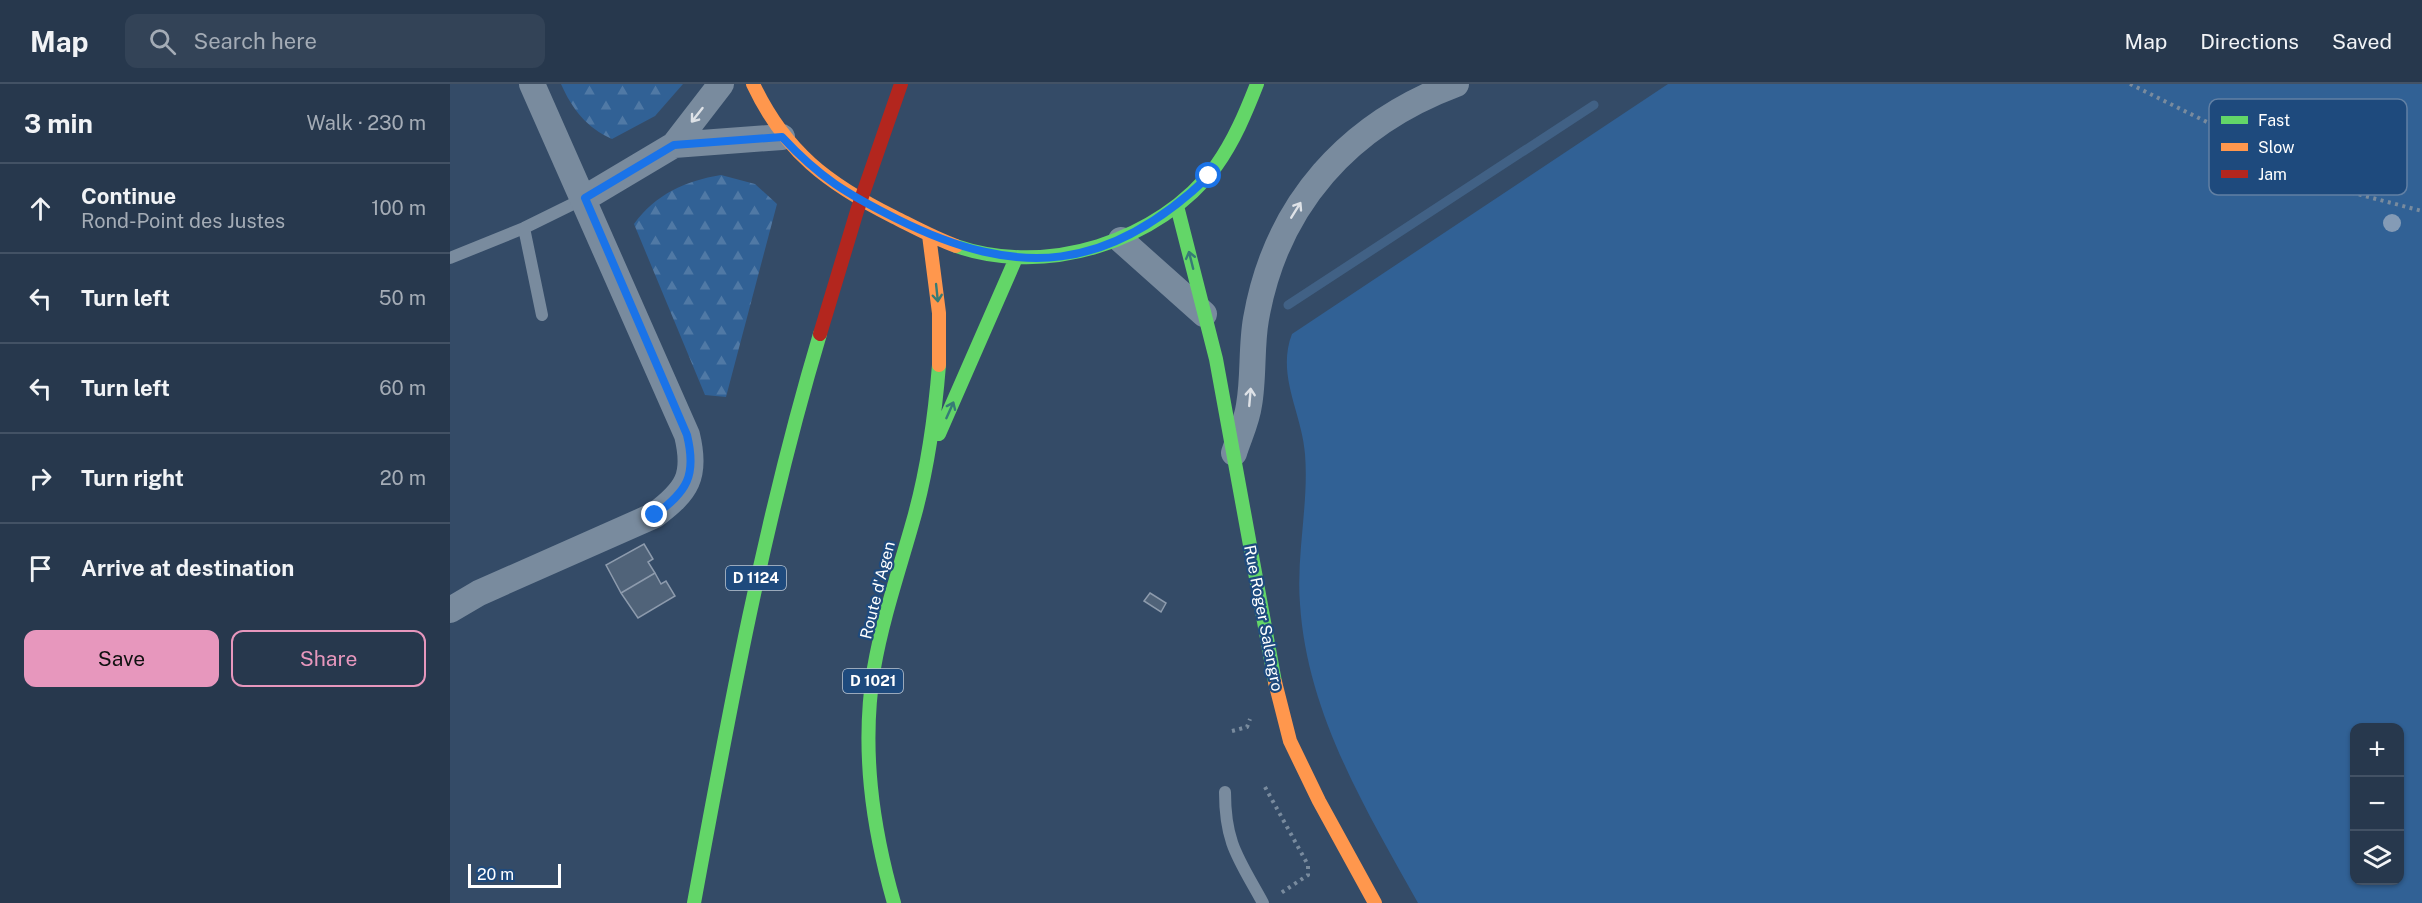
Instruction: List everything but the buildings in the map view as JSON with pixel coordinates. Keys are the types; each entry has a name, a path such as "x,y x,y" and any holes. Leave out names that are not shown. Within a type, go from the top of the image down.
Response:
{"main road":[{"path":"753,84 761,105 782,137 805,162 833,185 929,235 972,250 1016,258 1059,257 1121,240 1178,206 1209,176 1240,129 1257,84"},
{"name":"D 1124","path":"694,903 750,603 792,429 842,257 901,84"},
{"name":"Rue Roger Salengro","path":"1178,206 1234,453 1275,684 1290,741 1319,801 1375,903"},
{"name":"Route d'Agen","path":"894,903 879,855 869,792 867,749 874,669 926,463 940,342 938,295 929,235"},
{"name":"Route d'Agen","path":"926,463 1016,258"}],"street":[{"path":"450,610 479,593 655,515 679,497 689,480 692,456 687,435 585,198 532,84"},
{"path":"585,198 674,145 721,84"},
{"path":"1234,453 1249,406 1256,319 1271,261 1286,227 1309,190 1332,162 1363,133 1408,105 1456,84"},
{"path":"674,145 782,137"},
{"path":"1121,240 1204,314"}],"lane":[{"path":"450,258 524,228 585,198"},
{"path":"524,228 542,315"},
{"path":"1225,792 1225,822 1235,854 1263,903"}],"path":[{"path":"2130,84 2209,123"},
{"path":"2362,195 2422,211"},
{"path":"1263,903 1302,881 1308,874 1308,865 1265,787"}],"green space":[{"path":"561,84 683,84 655,116 612,139 603,135 581,117"},
{"path":"1668,84 2422,84 2422,903 1418,903 1342,760 1314,684 1305,644 1299,585 1306,473 1305,454 1288,379 1287,364 1292,334"},
{"path":"721,175 755,184 777,204 726,397 705,395 634,224 652,205 672,190 695,181"}],"waterway":[{"path":"1288,305 1594,105"}],"traffic: fast":[{"path":"956,246 991,255 1027,257 1063,254 1098,246 1132,233 1164,215 1192,193 1216,166 1234,136 1257,84"},
{"path":"1177,206 1216,359 1275,682"},
{"path":"939,434 1016,258"},
{"path":"694,903 749,617 782,475 820,334"},
{"path":"894,903 880,845 871,787 870,698 882,629 924,478 939,365"}],"traffic: slow":[{"path":"753,84 779,129 811,164 870,205 956,246"},
{"path":"929,235 939,313 939,365"},
{"path":"1275,682 1290,741 1319,801 1375,903"}],"traffic: jam":[{"path":"820,334 857,211 901,84"}],"route":[{"path":"655,515 679,497 689,480 692,456 687,435 585,198 674,145 782,137 805,162 833,185 929,235 972,250 1016,258 1059,257 1088,251 1121,240 1178,206 1209,176"}]}
